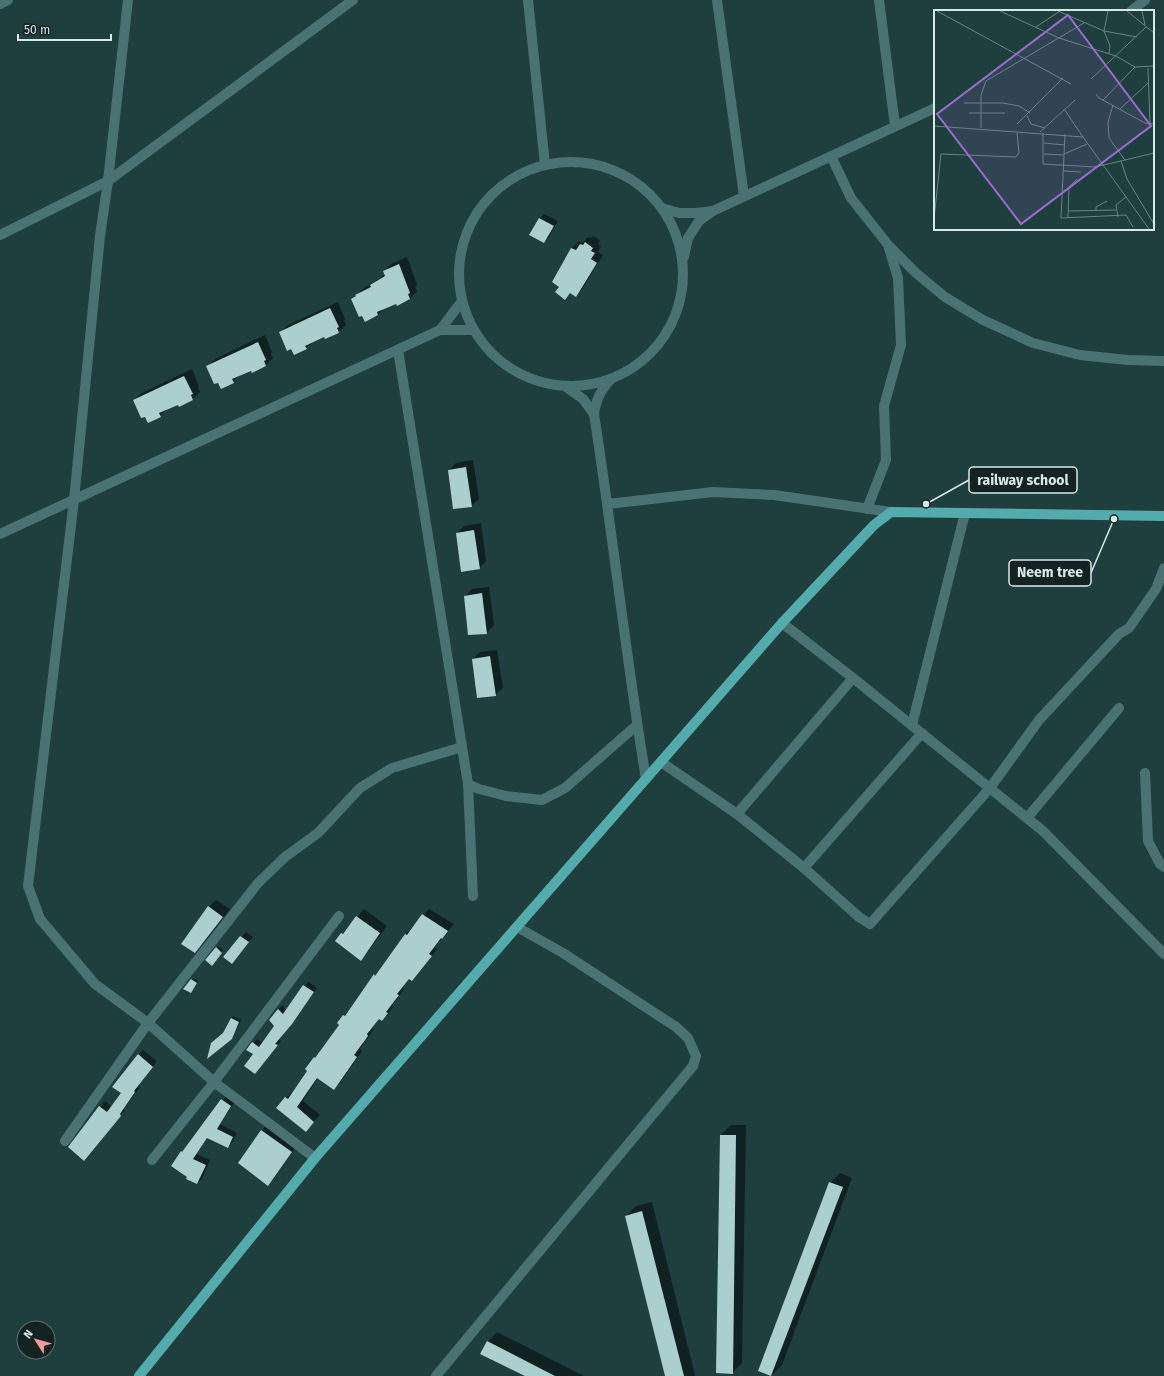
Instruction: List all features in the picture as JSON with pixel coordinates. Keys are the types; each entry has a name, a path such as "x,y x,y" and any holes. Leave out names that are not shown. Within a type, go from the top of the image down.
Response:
{"main road":[{"path":"138,1376 315,1158 782,623 874,525 891,512 1164,516"}],"street":[{"path":"0,4 8,0"},
{"path":"128,0 108,181 100,236 74,500 28,886 40,919 95,984 148,1023 214,1082 315,1158"},
{"path":"0,235 108,181 353,0"},
{"path":"528,0 545,165"},
{"path":"717,0 744,196"},
{"path":"879,0 895,126"},
{"path":"1132,10 1142,1"},
{"path":"683,262 676,233 662,208 642,187 630,178 617,171 588,163 559,163 545,165 517,176 505,184 484,204 475,216 468,230 460,258 459,272 462,302 473,330 490,353 512,371 538,382 566,387 597,384 611,379 637,365 658,345 667,332 679,306 682,291 683,262 688,238 699,221 713,211 744,196 934,108"},
{"path":"831,156 851,198 889,246 916,273 945,297 983,320 1033,343 1080,355 1128,360 1164,361"},
{"path":"662,208 679,213 713,211"},
{"path":"867,509 886,460 884,406 901,345 898,278 889,246"},
{"path":"440,330 462,302"},
{"path":"0,534 440,330 473,330"},
{"path":"398,350 468,784 473,896"},
{"path":"611,379 599,394 595,403 594,414 608,504 637,725 646,779"},
{"path":"566,387 584,399 594,414"},
{"path":"608,504 713,492 774,495 891,512"},
{"path":"912,725 965,513"},
{"path":"661,762 737,814 804,868 859,917 870,924 990,788 1039,720 1119,634 1129,628 1156,589 1164,568"},
{"path":"782,623 912,725 1043,831 1164,954"},
{"path":"737,814 853,678"},
{"path":"1027,818 1118,708"},
{"path":"468,784 479,789 506,796 542,800 565,788 637,725"},
{"path":"804,868 922,733"},
{"path":"64,1142 148,1023 258,883 285,857 318,833 360,788 392,768 462,747"},
{"path":"1145,772 1148,841 1160,864 1164,868"},
{"path":"152,1160 214,1082 339,916"},
{"path":"436,1376 693,1066 696,1056 688,1038 676,1028 563,953 518,926"}],"building":[{"path":"539,218 554,226 544,243 529,235"},
{"path":"585,242 593,248 591,251 595,253 591,259 597,263 576,297 570,293 565,300 555,292 559,287 552,282 571,248 576,250 580,244 583,245"},
{"path":"399,264 410,293 408,294 410,299 397,306 396,304 377,312 378,315 365,322 362,316 359,317 351,299 356,296 355,295 371,287 370,285 385,276 383,271"},
{"path":"330,308 339,327 337,328 339,333 325,339 324,337 305,346 307,349 294,355 291,349 287,351 279,332"},
{"path":"258,342 266,360 264,361 266,366 252,373 251,371 232,379 234,383 221,389 218,383 214,384 206,366"},
{"path":"184,376 193,394 191,395 193,400 179,407 178,405 159,413 161,417 148,423 145,417 141,418 133,400"},
{"path":"466,467 472,507 453,509 448,470"},
{"path":"474,530 480,569 461,572 456,533"},
{"path":"482,593 487,634 468,635 464,596"},
{"path":"490,656 496,696 477,698 472,659"},
{"path":"208,906 223,917 195,953 181,944"},
{"path":"422,914 448,931 429,954 432,956 412,981 409,979 397,994 399,995 386,1012 388,1013 382,1021 379,1019 367,1034 368,1036 354,1055 357,1057 334,1090 317,1078 297,1107 314,1122 306,1132 276,1108 285,1097 288,1099 307,1071 305,1069 339,1025 337,1023 343,1015 345,1016 374,974 375,976 405,934 407,935"},
{"path":"356,916 380,933 361,961 335,941 341,933 343,934"},
{"path":"240,936 249,942 232,964 223,957"},
{"path":"216,947 222,953 212,966 205,960"},
{"path":"191,979 197,983 191,993 183,989"},
{"path":"303,985 314,992 292,1024 275,1044 278,1045 255,1074 244,1066 253,1054 246,1050 252,1042 259,1047 274,1026 269,1020 278,1009 283,1014"},
{"path":"231,1018 239,1022 232,1039 207,1059 211,1043 223,1033"},
{"path":"138,1054 153,1067 134,1091 135,1092 120,1114 121,1116 84,1161 68,1147 99,1106 107,1112 121,1093 112,1087"},
{"path":"221,1099 231,1106 217,1129 233,1137 228,1148 207,1138 193,1159 206,1165 197,1184 186,1179 187,1177 171,1166"},
{"path":"261,1130 292,1152 268,1186 238,1163"},
{"path":"720,1135 736,1135 733,1374 716,1373"},
{"path":"829,1182 843,1187 771,1376 758,1371"},
{"path":"642,1211 684,1376 665,1376 625,1216"},
{"path":"487,1341 555,1376 525,1376 480,1354"}],"place":[{"name":"railway school","path":"926,504"},
{"name":"Neem tree","path":"1114,519"}]}
